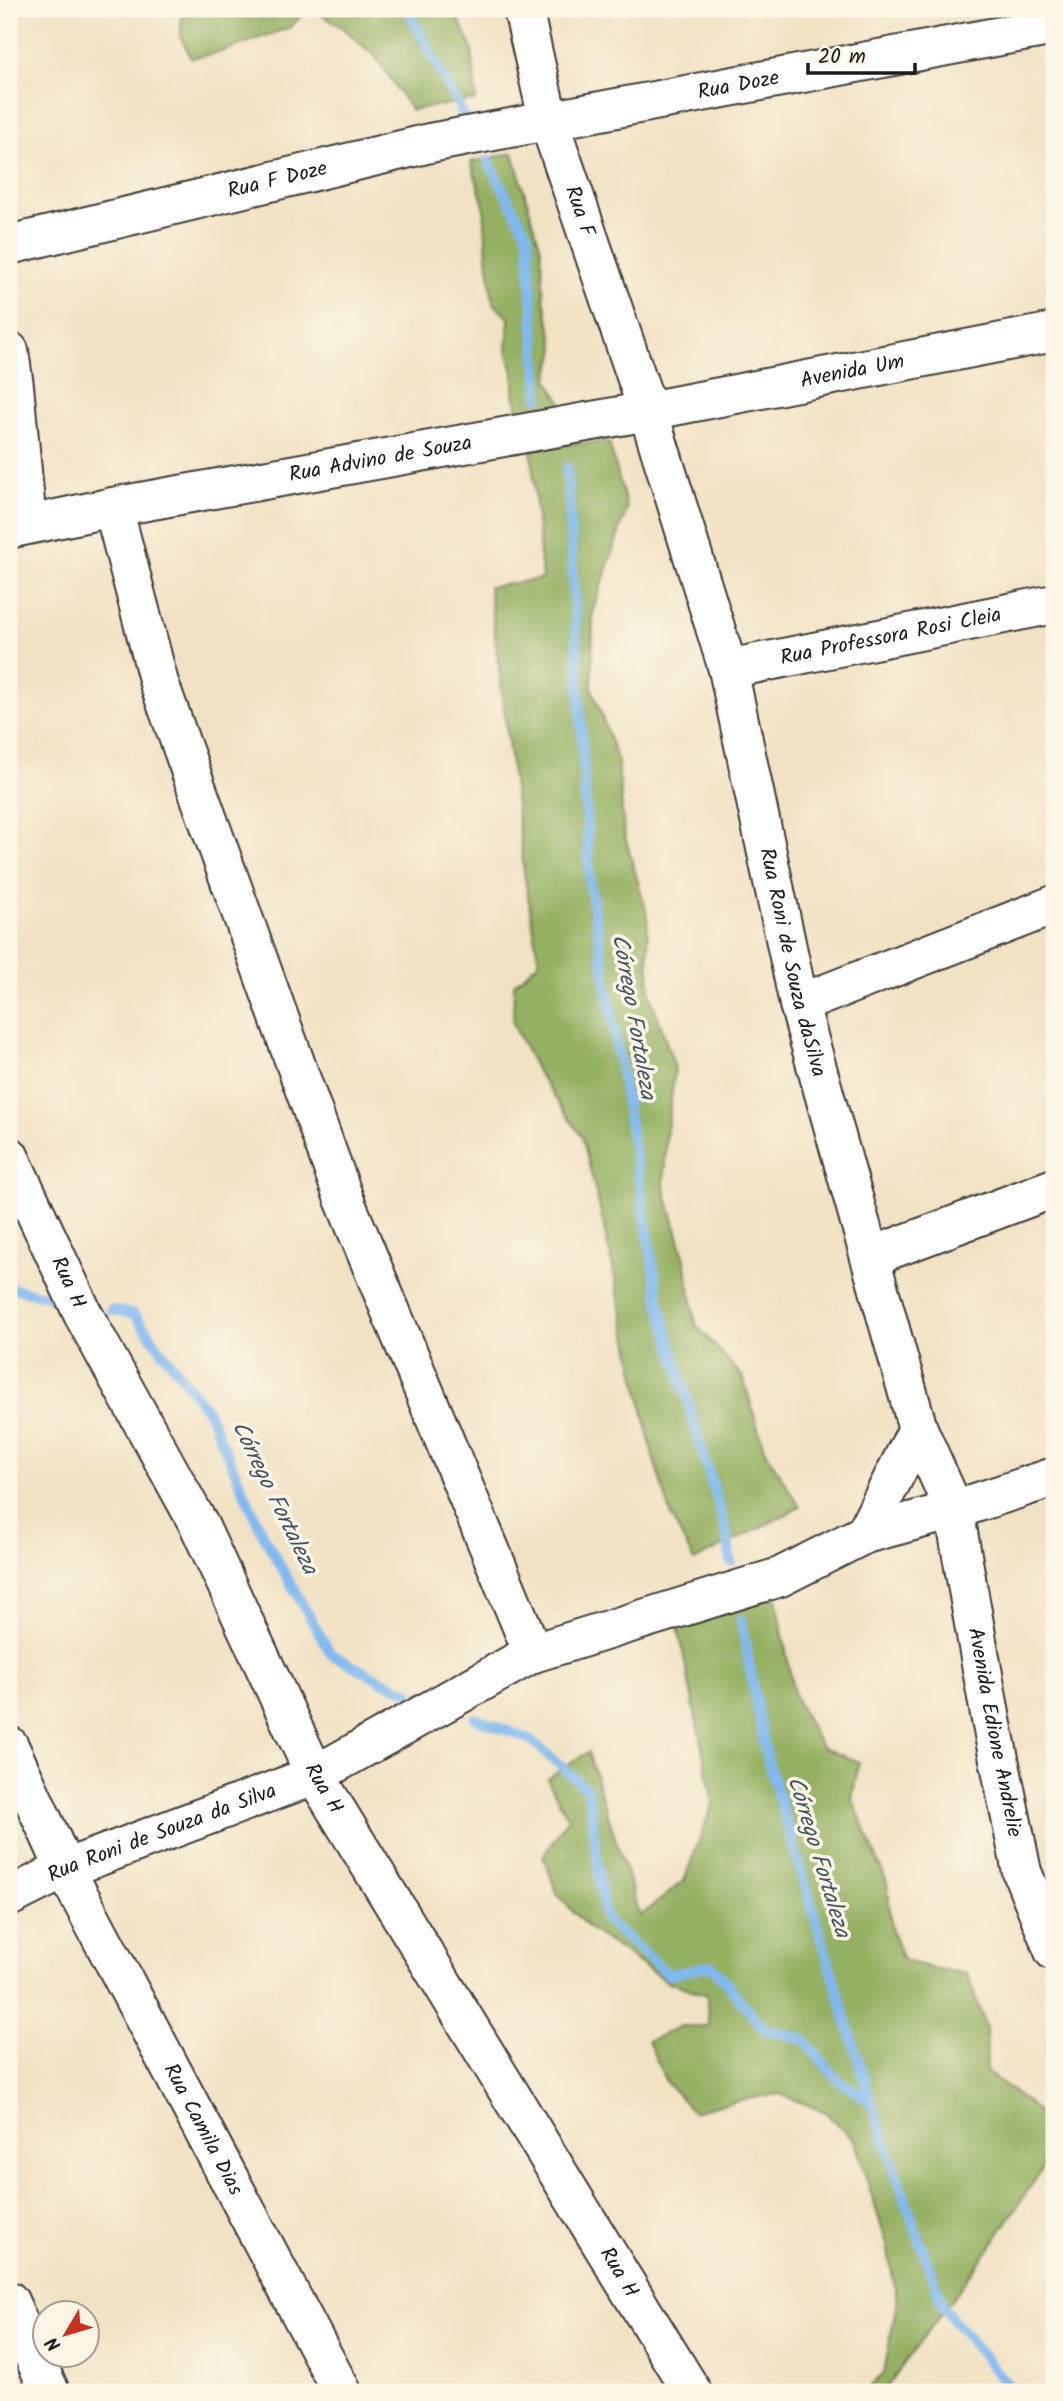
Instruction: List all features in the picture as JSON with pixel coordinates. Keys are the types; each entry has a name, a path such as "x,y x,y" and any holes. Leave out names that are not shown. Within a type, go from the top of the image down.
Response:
{"street":[{"name":"Rua F","path":"523,9 548,119 648,411"},
{"name":"Rua Doze","path":"548,119 1054,26"},
{"name":"Rua F Doze","path":"9,245 430,143 548,119"},
{"name":"Avenida Um","path":"648,411 1054,332"},
{"path":"9,351 15,386 18,526"},
{"name":"Rua Advino de Souza","path":"18,526 648,411"},
{"name":"Rua Roni de Souza daSilva","path":"648,411 728,669 799,1004 918,1429 954,1510"},
{"path":"113,507 159,683 344,1199 517,1662"},
{"name":"Rua Professora Rosi Cleia","path":"728,669 1054,604"},
{"path":"799,1004 1054,905"},
{"name":"Rua H","path":"9,1156 83,1314 199,1525 315,1775 692,2392"},
{"path":"870,1257 1054,1188"},
{"path":"865,1534 918,1429"},
{"path":"954,1510 1054,1477"},
{"name":"Rua Roni de Souza da Silva","path":"9,1897 65,1868 315,1775 517,1662 780,1577 865,1534 954,1510"},
{"name":"Avenida Edione Andrelie","path":"954,1510 991,1720 1022,1872 1054,1951"},
{"name":"Rua Camila Dias","path":"9,1746 65,1868 342,2392"},
{"path":"9,2301 50,2392"}],"green space":[{"path":"182,9 308,9 291,27 221,52 191,58 181,37"},
{"path":"312,9 454,9 472,49 476,100 411,110 375,56 341,27"},
{"path":"513,153 541,249 544,299 555,348 548,380 567,412 521,420 507,350 509,318 493,303 484,206 471,162"},
{"path":"609,442 627,508 593,611 592,688 618,762 624,833 647,914 650,994 675,1068 666,1138 664,1187 685,1260 696,1325 743,1377 764,1449 800,1507 694,1561 672,1517 653,1457 582,1137 538,1073 513,1024 514,984 539,962 525,879 489,587 542,579 531,446"},
{"path":"776,1597 794,1695 821,1747 859,1762 852,1798 887,1883 892,1931 903,1960 967,1974 986,2027 987,2073 1020,2096 1040,2115 1052,2138 1054,2151 989,2249 883,2392 865,2392 884,2373 897,2301 887,2245 855,2141 825,2112 780,2094 740,2100 693,2112 666,2082 648,2041 681,2026 708,2026 707,1995 666,1981 587,1927 558,1895 543,1856 568,1818 547,1779 588,1752 640,1916 684,1881 713,1803 677,1622"}],"waterway":[{"name":"Córrego Fortaleza","path":"407,9 464,116"},
{"name":"Córrego Fortaleza","path":"488,161 528,236 539,398"},
{"name":"Córrego Fortaleza","path":"567,467 590,885 660,1306 727,1535 731,1562"},
{"name":"Córrego Fortaleza","path":"9,1287 55,1299"},
{"name":"Córrego Fortaleza","path":"111,1310 134,1314 209,1413 264,1537 331,1654 409,1692"},
{"name":"Córrego Fortaleza","path":"741,1620 766,1755 871,2102 943,2307 1013,2392"},
{"name":"Córrego Fortaleza","path":"475,1718 531,1740 588,1790 605,1919 669,1975 711,1965 764,2029 803,2039 839,2081 871,2102"}]}
